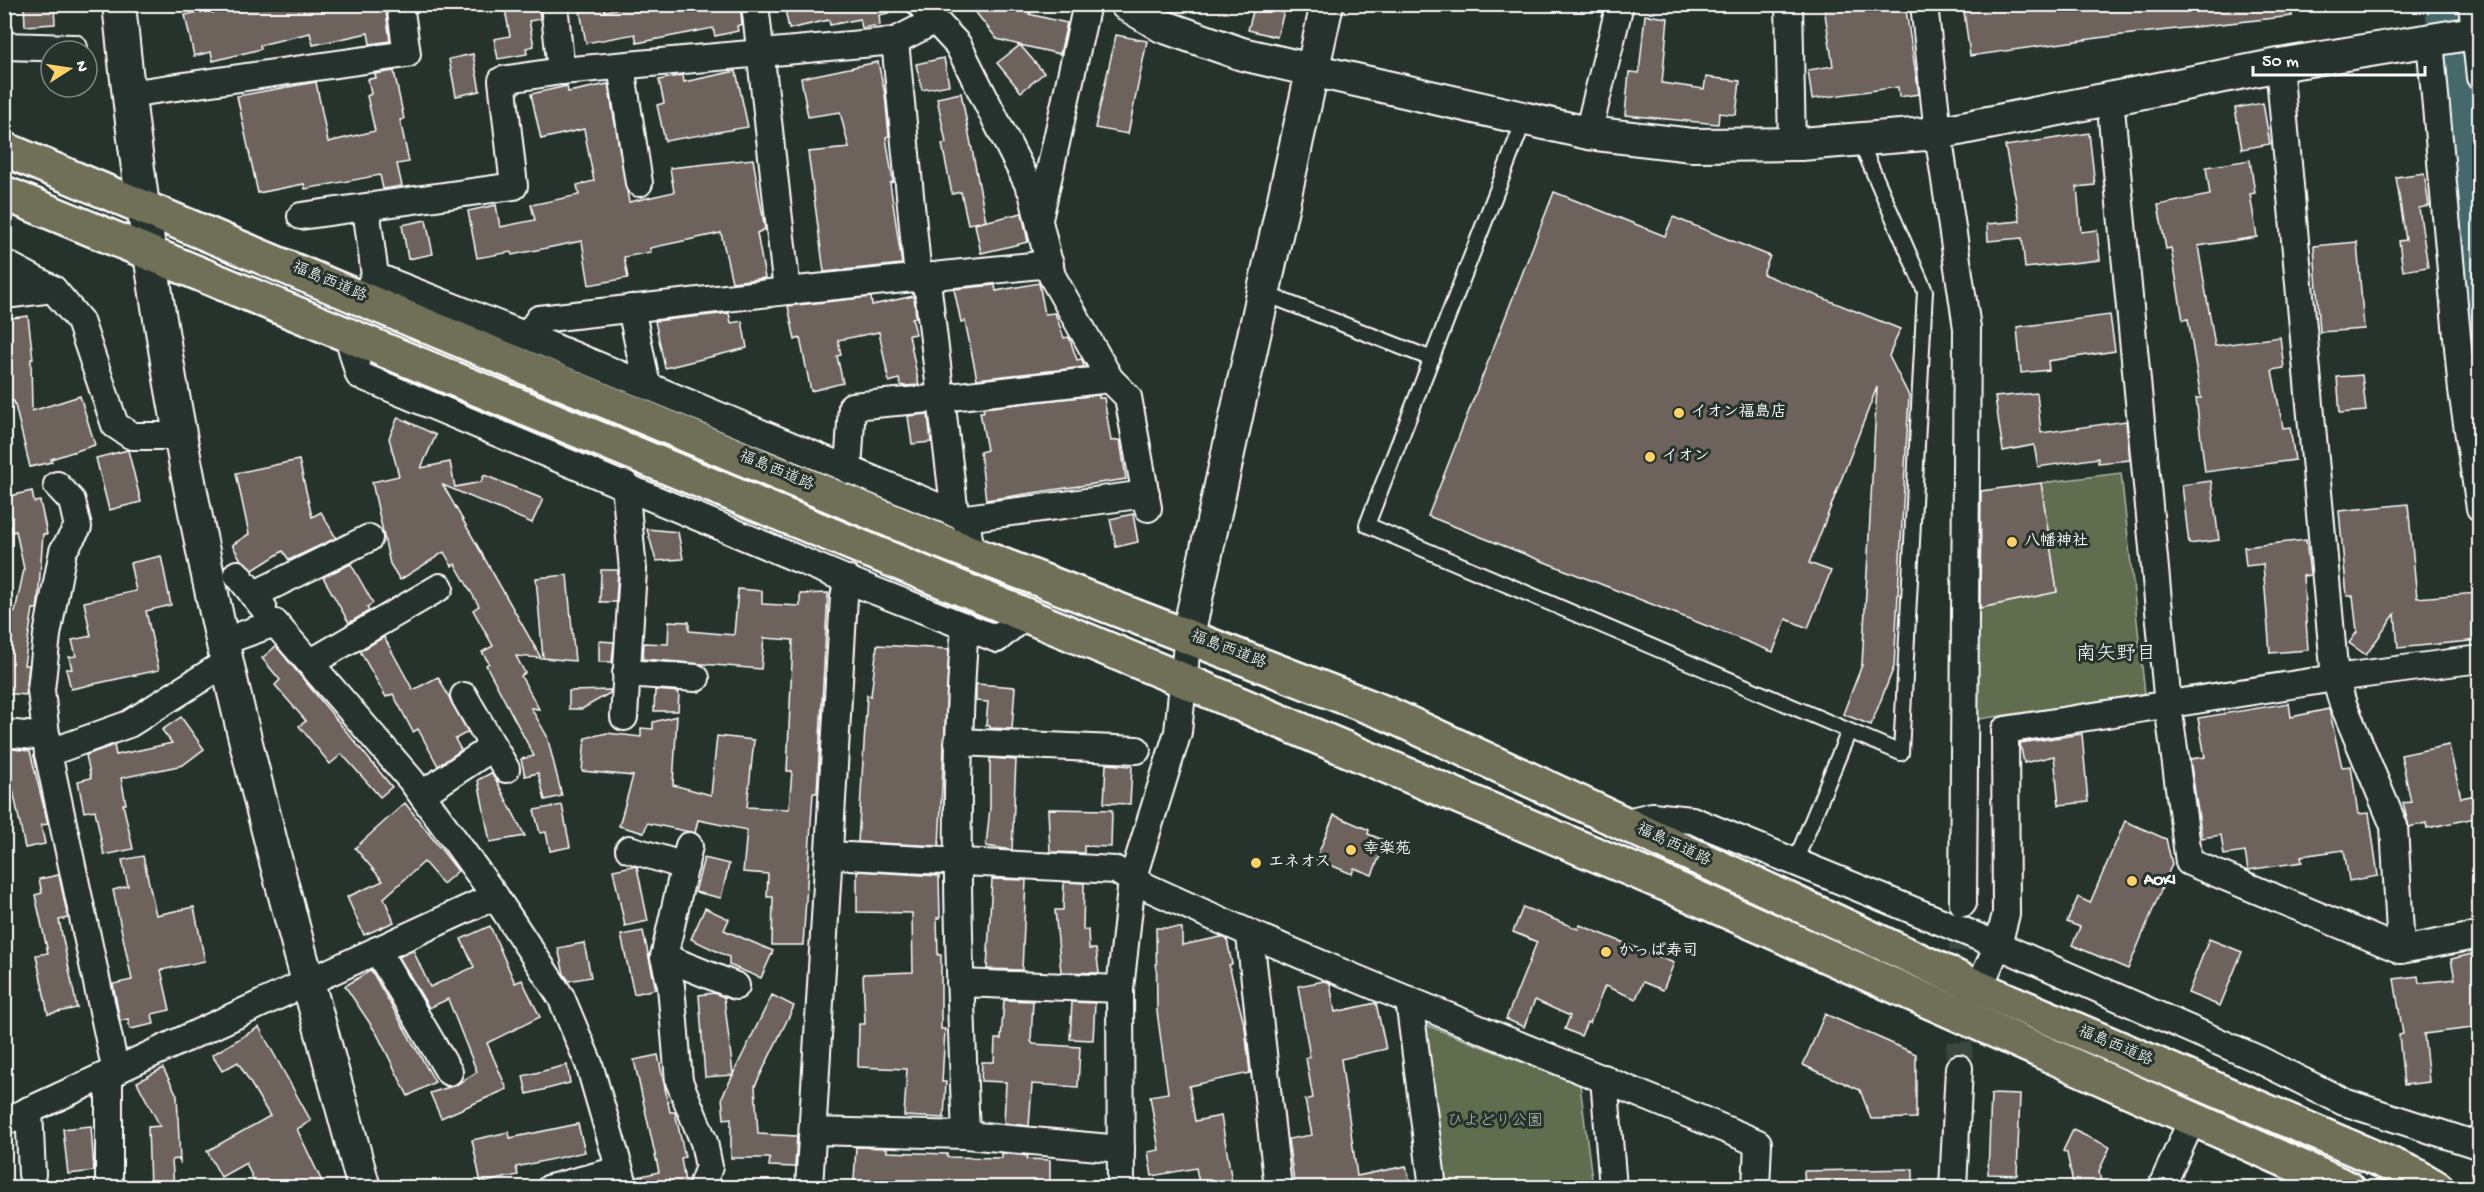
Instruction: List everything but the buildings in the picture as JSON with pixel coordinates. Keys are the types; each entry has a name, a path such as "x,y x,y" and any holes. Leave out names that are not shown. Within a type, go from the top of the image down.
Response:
{"highway":[{"name":"福島西道路","path":"4,149 141,205 369,287 971,553 1388,714 1979,988 2415,1175 2437,1188"},
{"name":"福島西道路","path":"4,193 1185,681 1668,885 2348,1188"}],"street":[{"path":"119,4 141,205 180,436 225,652 255,781 364,1188"},
{"path":"128,94 407,54 400,4"},
{"path":"554,4 561,71"},
{"path":"755,4 787,291"},
{"path":"1040,216 1087,4"},
{"path":"1126,4 1162,27 1242,54 1588,132 1692,145 1792,144 1938,133 2460,31"},
{"path":"1121,1188 1120,989 1132,880 1178,732 1188,635 1327,4"},
{"path":"1588,132 1620,4"},
{"path":"1789,4 1792,144"},
{"path":"1923,4 1938,133 1967,328 1963,903"},
{"path":"301,216 514,186 502,80 561,71 895,41 927,13 958,45 1032,192 1040,216 1052,276 1110,378 1128,397 1147,501 960,516 527,336 369,287 366,208"},
{"path":"2460,31 2480,77"},
{"path":"2460,31 2460,380 2480,508"},
{"path":"895,41 918,278 928,290 941,398 960,516 971,553"},
{"path":"4,46 39,47"},
{"path":"2279,65 2335,678 2343,704 2394,826 2402,950"},
{"path":"621,66 639,183"},
{"path":"2110,98 2168,705 2189,862 2402,950 2480,935"},
{"path":"4,263 53,290 80,321 115,425 132,436 180,436"},
{"path":"527,336 539,319 1050,264"},
{"path":"4,295 53,290"},
{"path":"632,308 647,386"},
{"path":"348,336 359,375 625,484 848,579 997,639 1025,615"},
{"path":"848,470 852,406 1110,378"},
{"path":"624,717 633,570 625,484"},
{"path":"57,485 72,501 78,526 63,551 47,634 41,690 48,745 113,1074 109,1188"},
{"path":"254,595 369,538"},
{"path":"237,574 275,623 422,794 495,896 561,998 578,1033 622,1179 550,1188"},
{"path":"809,1188 844,597 848,579"},
{"path":"310,663 440,587"},
{"path":"4,734 48,745 129,724 225,652 275,623"},
{"path":"965,626 957,742 957,862 966,1135"},
{"path":"1979,988 1998,945 2006,914 2005,730 2335,678 2480,659"},
{"path":"626,673 696,678"},
{"path":"464,696 506,769"},
{"path":"957,742 1137,750"},
{"path":"422,794 493,747"},
{"path":"1623,824 1652,816 1692,820 1998,945 2258,1059 2344,1102 2480,1146"},
{"path":"629,849 687,856 664,957 671,986 679,1081 704,1142 709,1167 701,1188"},
{"path":"829,855 1116,870 1132,880 1250,936 1604,1078 1758,1143 1756,1188"},
{"path":"4,1122 113,1074 495,896"},
{"path":"1250,936 1278,1188"},
{"path":"376,950 450,1072"},
{"path":"664,957 736,986"},
{"path":"960,983 1120,989"},
{"path":"1408,999 1433,1188"},
{"path":"1953,1188 1959,1068"},
{"path":"1604,1078 1613,1188"},
{"path":"2323,1136 2344,1102"},
{"path":"29,1110 32,1174"},
{"path":"2161,1188 2192,1120"},
{"path":"813,1131 966,1135 1121,1149"}],"lane":[{"path":"1525,118 1367,525 1901,753 1925,291 1859,139"},
{"path":"1263,292 1432,359"},
{"path":"1795,862 1849,730"}],"green space":[{"path":"2121,473 2145,694 1973,720 1971,610 2057,592 2041,483"},
{"name":"ひよどり公園","path":"1416,1021 1580,1085 1593,1187 1437,1187"}],"waterway":[{"path":"2446,4 2480,353"}],"tunnel":[{"path":"1959,1068 1963,909"}],"place":[{"name":"イオン福島店","path":"1679,413"},
{"name":"イオン","path":"1650,457"},
{"name":"八幡神社","path":"2012,542"},
{"name":"幸楽苑","path":"1351,850"},
{"name":"エネオス","path":"1256,863"},
{"name":"AOKI","path":"2132,881"},
{"name":"かっぱ寿司","path":"1606,952"}],"district":[{"name":"南矢野目","path":"2116,655"}]}
